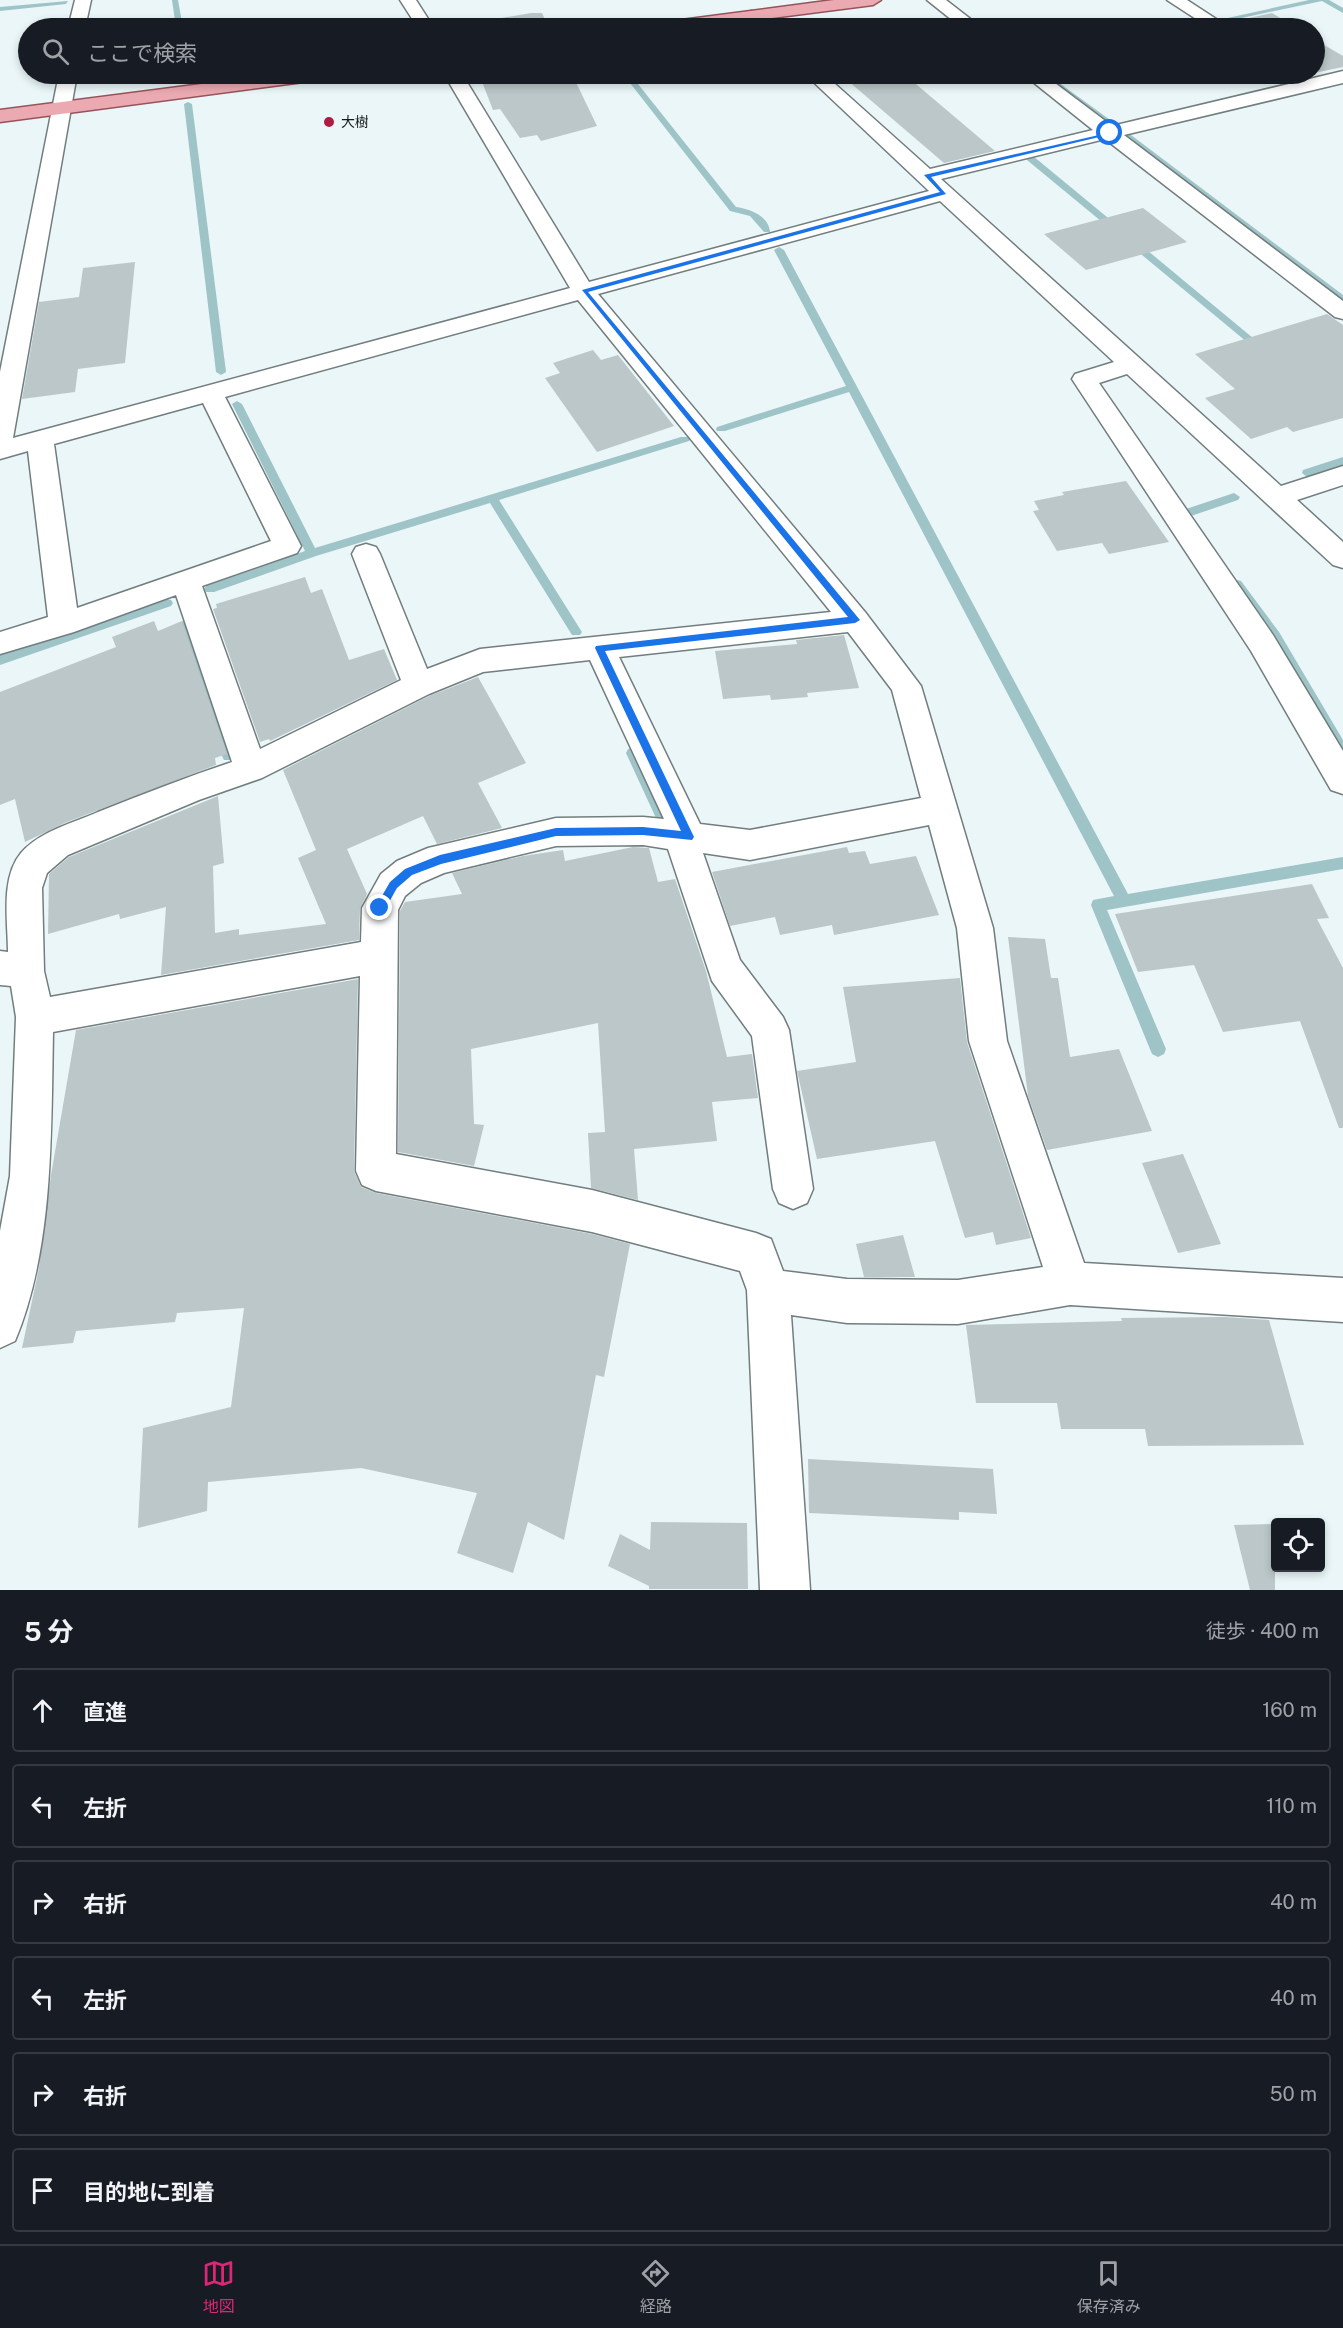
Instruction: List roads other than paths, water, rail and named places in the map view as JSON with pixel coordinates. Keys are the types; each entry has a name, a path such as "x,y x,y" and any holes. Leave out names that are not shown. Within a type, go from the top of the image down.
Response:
{"main road":[{"path":"731,0 751,16"},
{"path":"736,18 873,0"},
{"path":"0,116 243,84"}],"street":[{"path":"79,18 83,0"},
{"path":"408,0 420,18"},
{"path":"935,0 959,18"},
{"path":"1175,0 1205,18"},
{"path":"1325,81 1343,77"},
{"path":"0,438 66,84"},
{"path":"459,84 584,292 855,620 906,686 975,928 988,1041 1070,1284"},
{"path":"825,84 1343,558"},
{"path":"1045,84 1343,312"},
{"path":"926,176 1312,84 1335,98"},
{"path":"0,450 944,193"},
{"path":"1132,365 1084,380 1262,643 1343,780"},
{"path":"0,643 64,624 287,546 211,393"},
{"path":"40,439 64,624"},
{"path":"1277,497 1343,475"},
{"path":"366,554 418,685"},
{"path":"186,581 251,769"},
{"path":"0,1326 12,1284 30,1176 35,1017 13,969 26,888 33,864 56,845 188,790 251,769 418,685 480,661 855,620"},
{"path":"599,648 684,836 725,969 770,1030 793,1189"},
{"path":"785,1590 768,1290 756,1254 592,1211 376,1171 380,908 393,885 409,872 440,860 556,832 643,831 750,845 942,808"},
{"path":"35,1017 379,957"},
{"path":"768,1290 847,1301 958,1302 1070,1284 1343,1300"}],"waterway":[{"path":"175,0 178,18"},
{"path":"1232,18 1319,0"},
{"path":"1324,0 1343,11"},
{"path":"0,9 66,2"},
{"path":"634,84 733,209 753,215 767,230"},
{"path":"1057,84 1113,125"},
{"path":"188,104 221,372"},
{"path":"1128,137 1343,299"},
{"path":"1030,158 1116,229"},
{"path":"1133,243 1262,350"},
{"path":"779,250 1124,901"},
{"path":"721,429 852,388"},
{"path":"237,404 312,553"},
{"path":"312,553 685,439"},
{"path":"1307,473 1343,461"},
{"path":"1193,526 1184,514 1234,497"},
{"path":"493,499 576,632"},
{"path":"210,589 312,553"},
{"path":"1237,584 1275,635 1343,752"},
{"path":"0,660 167,603"},
{"path":"184,625 229,756"},
{"path":"633,753 663,818"},
{"path":"1124,901 1343,863"},
{"path":"1124,901 1098,905 1158,1049"}],"place":[{"name":"大樹","path":"329,122"}]}
